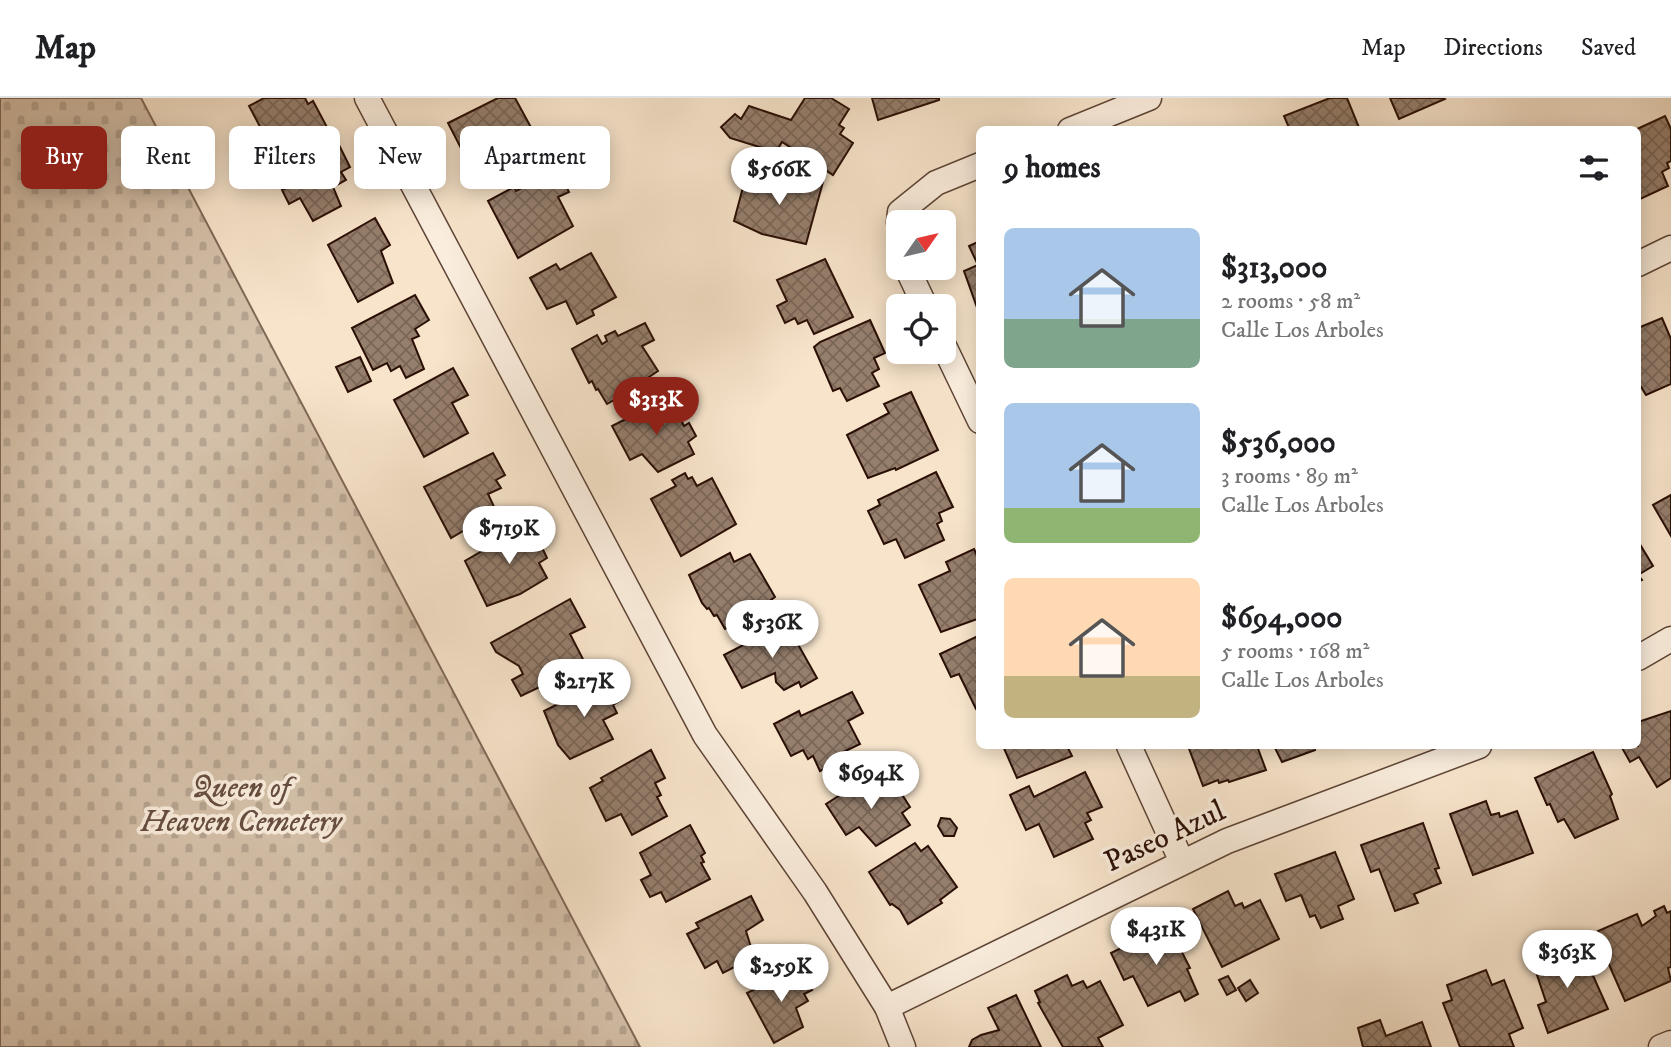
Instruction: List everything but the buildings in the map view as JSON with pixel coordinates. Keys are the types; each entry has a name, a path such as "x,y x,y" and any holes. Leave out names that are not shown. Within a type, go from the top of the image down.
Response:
{"street":[{"path":"367,98 705,735 815,892 887,1007 903,1047"},
{"path":"1080,126 1149,98"},
{"path":"907,210 936,183 976,167"},
{"path":"1641,263 1671,248"},
{"path":"953,364 976,413"},
{"path":"1641,656 1671,639"},
{"path":"1130,749 1182,862"},
{"name":"Paseo Azul","path":"887,1007 1227,841 1471,749"},
{"path":"1661,1047 1671,1043"}],"green space":[{"name":"Queen of Heaven Cemetery","path":"0,98 141,98 156,126 121,126 121,189 189,189 640,1047 0,1047"}]}
